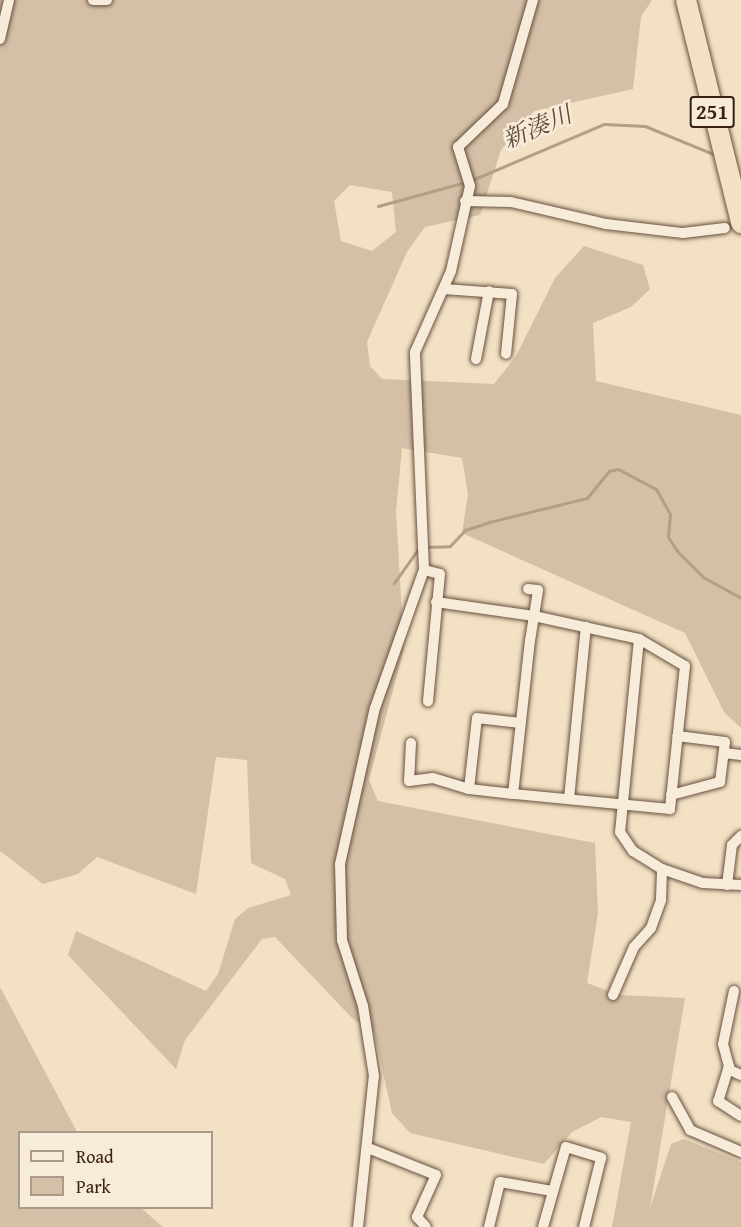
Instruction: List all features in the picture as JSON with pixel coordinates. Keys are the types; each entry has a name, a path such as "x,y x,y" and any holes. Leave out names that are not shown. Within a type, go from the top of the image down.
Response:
{"highway":[{"name":"251","path":"686,0 733,226"}],"street":[{"path":"0,39 9,0"},
{"path":"93,0 107,0"},
{"path":"358,1227 374,1076 363,1006 342,939 340,864 375,708 424,570 415,352 444,289 465,201 468,182 458,147 503,104 533,0"},
{"path":"465,201 511,202 606,224 683,233 733,226"},
{"path":"444,289 489,291 514,297 506,354"},
{"path":"476,359 489,291"},
{"path":"424,570 440,574 428,701"},
{"path":"513,794 538,590 528,589"},
{"path":"411,743 409,781 434,778 469,789 670,809 685,666 639,639 534,616 436,602"},
{"path":"569,800 586,627"},
{"path":"639,639 620,804 625,842 662,869 727,885 741,885"},
{"path":"469,789 477,713 521,723"},
{"path":"671,795 720,782 724,753 725,742 677,736"},
{"path":"724,753 741,755"},
{"path":"727,885 732,845 741,836"},
{"path":"614,995 634,947 651,928 661,900 662,869"},
{"path":"734,991 723,1044 728,1069 719,1104 741,1116"},
{"path":"728,1069 741,1075"},
{"path":"672,1097 690,1130 741,1152"},
{"path":"368,1148 436,1175 417,1217 426,1227"},
{"path":"543,1227 564,1148 599,1154 600,1180 584,1227"},
{"path":"489,1227 500,1182 552,1191"}],"green space":[{"path":"0,0 652,0 641,17 633,89 534,111 501,150 480,215 425,227 407,252 367,342 370,366 382,379 494,384 516,356 555,278 584,246 643,265 650,289 631,307 593,323 596,381 741,415 741,728 724,712 685,633 462,533 468,494 462,458 402,448 396,512 404,649 369,780 378,801 595,843 598,913 587,983 619,995 685,998 650,1208 671,1144 684,1139 741,1162 741,1227 612,1227 631,1122 601,1117 572,1132 544,1164 410,1133 392,1113 374,1032 352,1018 275,937 262,939 185,1040 176,1069 68,955 76,931 206,991 218,974 235,919 248,908 291,895 285,879 251,863 247,760 216,757 196,894 97,857 78,874 43,884 0,851","holes":["350,185 392,192 396,232 372,251 341,241 334,201"]},
{"path":"0,987 76,1131 18,1131 18,1209 142,1209 163,1227 0,1227"}],"waterway":[{"name":"新湊川","path":"472,180 604,124 645,126 713,154"},
{"name":"新湊川","path":"378,206 466,182"},
{"path":"425,547 450,546 465,530 587,498 609,471 618,469 656,489 670,514 668,537 677,551 703,577 741,598"},
{"path":"394,583 419,548"}]}
